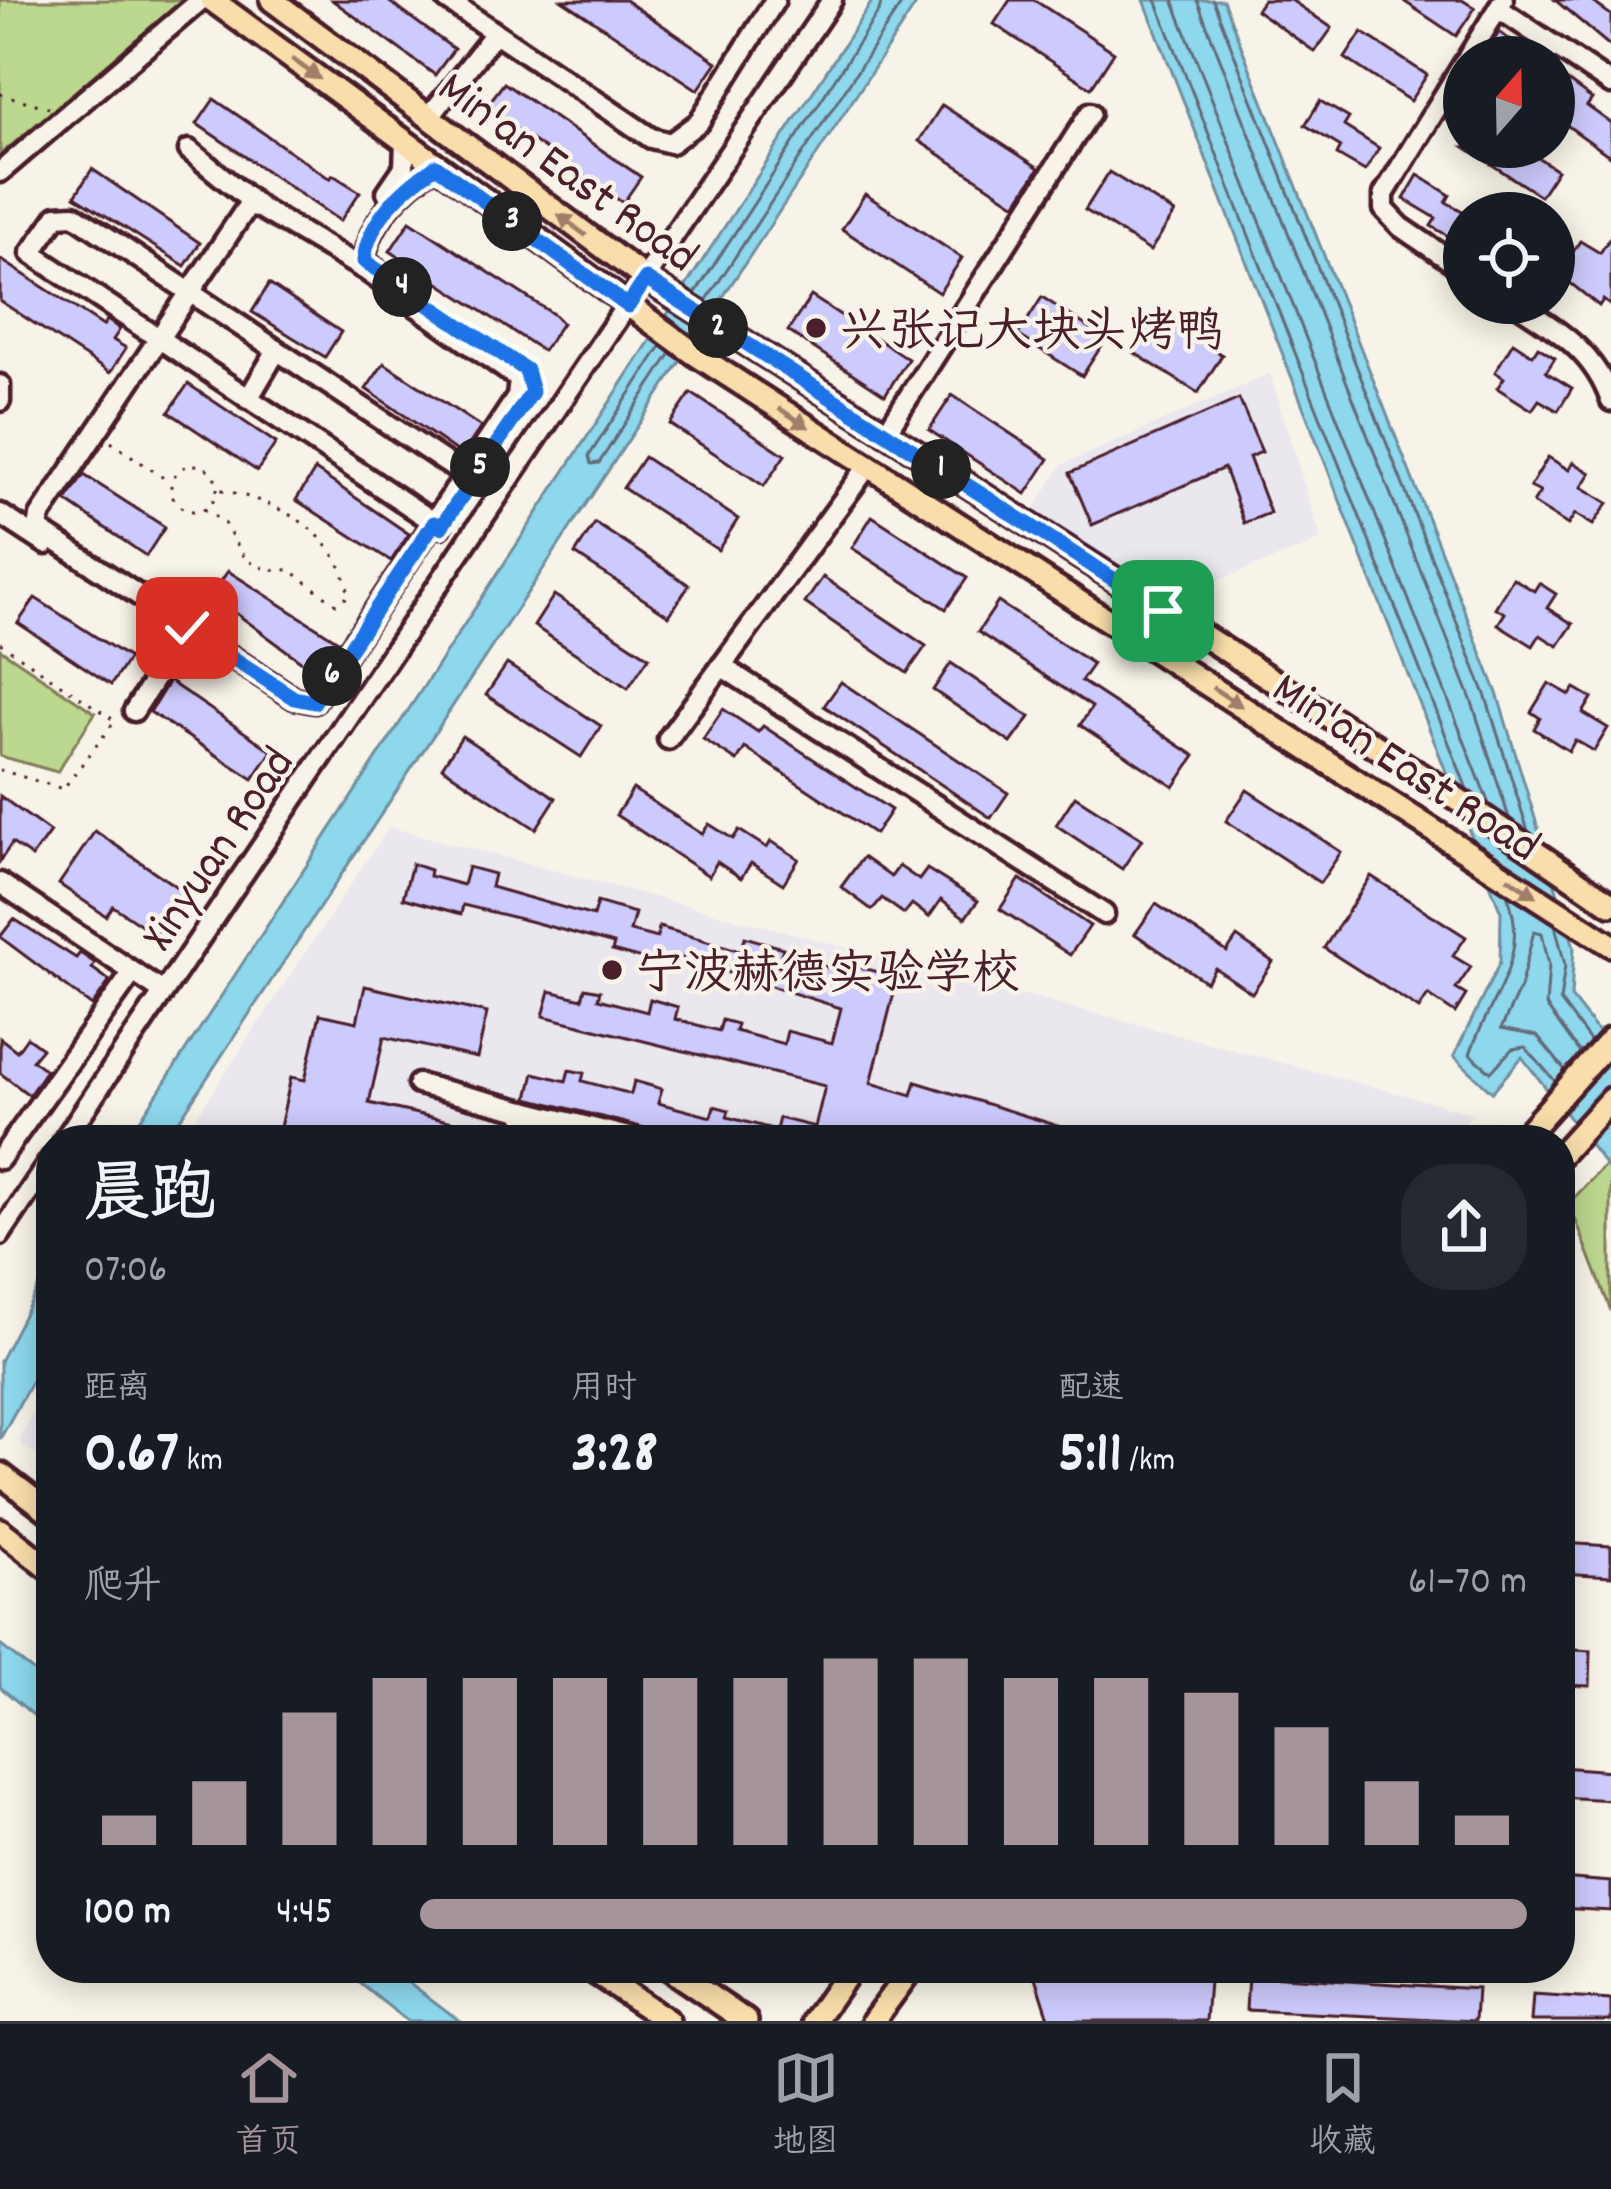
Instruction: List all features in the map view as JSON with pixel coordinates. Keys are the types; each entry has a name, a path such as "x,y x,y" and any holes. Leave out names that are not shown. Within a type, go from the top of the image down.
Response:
{"main road":[{"name":"Min'an East Road","path":"212,0 695,354 1611,945"},
{"name":"Min'an East Road","path":"272,0 718,328 1441,788 1611,904"},
{"path":"1534,1125 1611,1039"},
{"path":"1575,1138 1611,1099"},
{"path":"0,1474 36,1502"},
{"path":"0,1530 36,1558"},
{"path":"611,1983 668,2021"},
{"path":"690,1983 746,2021"},
{"path":"814,2021 841,1983"},
{"path":"873,2021 901,1983"}],"street":[{"path":"0,172 201,0"},
{"path":"447,0 651,138 671,142 699,122 776,0"},
{"name":"Xinyuan Road","path":"74,1125 832,0"},
{"path":"1481,36 1500,4 1611,84"},
{"path":"428,117 495,33"},
{"path":"1443,98 1384,194 1384,209 1401,227 1443,255"},
{"path":"886,434 1090,113"},
{"path":"357,254 404,167 405,142"},
{"path":"154,337 40,516 38,529 298,710 314,713 468,478 517,398 519,379 365,271 256,202 189,149"},
{"path":"357,254 403,188 436,166"},
{"path":"29,532 35,510 186,289 240,201 256,202 357,254 526,370 532,392 468,478"},
{"path":"437,525 31,253 56,216 74,215 468,478"},
{"path":"1548,324 1573,340 1600,368 1611,401"},
{"path":"248,399 277,350"},
{"path":"0,385 0,401"},
{"path":"668,739 868,466"},
{"path":"0,514 184,632"},
{"path":"134,711 184,632"},
{"path":"721,666 1104,914"},
{"path":"0,883 164,992"},
{"path":"0,1159 133,972"},
{"path":"418,1084 581,1125"},
{"path":"523,1125 526,1111"},
{"path":"0,1234 36,1181"}],"path":[{"path":"0,94 69,113"},
{"path":"95,431 171,482 176,504 190,511 204,509 224,523 246,560 266,569 290,570 336,604 349,596 344,566 329,544 273,502 218,489"},
{"path":"171,482 180,469 195,464 210,470 218,489"},
{"path":"204,509 218,489"},
{"path":"0,643 115,722 63,789 0,770"}],"shaded area":[{"path":"1270,374 1321,539 1309,546 1170,598 1033,511 1062,465"},
{"name":"宁波赫德实验学校","path":"389,827 1472,1113 1463,1125 191,1125"},
{"path":"36,1404 36,1455 19,1442"}],"green space":[{"path":"0,0 183,0 0,155"},
{"path":"0,649 95,713 57,772 0,756"},
{"path":"1611,1159 1611,1311 1575,1218 1575,1197"}],"water":[{"path":"873,0 919,0 176,1125 137,1125"},
{"path":"1144,0 1223,0 1497,693 1574,947 1571,997 1611,1048 1611,1172 1522,1057 1492,1092 1454,1056 1500,962 1501,912"},
{"path":"36,1292 36,1373 0,1439 0,1361"},
{"path":"0,1645 36,1673 36,1717 0,1687"},
{"path":"360,1983 410,1983 460,2021 407,2021"}],"building":[{"path":"332,0 387,0 454,49 435,75"},
{"path":"562,0 625,0 717,62 698,90"},
{"path":"1010,0 1034,0 1114,52 1091,88 994,24"},
{"path":"1263,0 1291,0 1332,28 1315,52 1256,10"},
{"path":"1402,0 1462,0 1475,8 1456,36"},
{"path":"1555,0 1590,0 1611,15 1611,47"},
{"path":"1362,32 1427,75 1410,101 1345,58"},
{"path":"504,83 641,177 623,203 485,108"},
{"path":"1575,86 1592,99 1587,106 1611,123 1611,157 1575,131"},
{"path":"214,99 330,179 333,175 360,192 340,221 197,124"},
{"path":"1320,101 1349,118 1344,126 1379,148 1365,171 1337,155 1341,147 1305,125"},
{"path":"942,105 1039,168 1016,204 919,141"},
{"path":"1497,168 1557,170 1543,192 1534,192"},
{"path":"92,169 200,243 185,266 75,196"},
{"path":"1109,172 1175,213 1150,251 1085,210"},
{"path":"1418,175 1445,192 1443,233 1431,226 1436,218 1404,199"},
{"path":"865,194 962,258 939,293 842,229"},
{"path":"410,221 553,314 562,323 543,351 390,251"},
{"path":"1611,236 1611,306 1603,300 1599,306 1575,287 1575,249 1580,241 1600,253"},
{"path":"0,259 103,326 107,320 120,329 113,340 126,348 110,373 0,301"},
{"path":"269,284 341,332 325,357 252,312"},
{"path":"811,296 908,359 885,395 788,331"},
{"path":"1042,297 1106,339 1082,376 1018,335"},
{"path":"1157,314 1222,355 1198,393 1133,352"},
{"path":"1513,342 1533,355 1538,347 1555,358 1546,372 1572,388 1558,411 1539,400 1532,410 1497,388 1504,378 1495,372"},
{"path":"384,363 481,427 462,455 366,389"},
{"path":"188,384 276,443 257,471 169,412"},
{"path":"691,393 785,455 764,486 670,424"},
{"path":"952,395 1049,459 1026,494 929,430"},
{"path":"1239,399 1262,452 1249,457 1270,513 1244,523 1224,468 1092,525 1070,473"},
{"path":"644,457 738,519 718,550 623,488"},
{"path":"1548,457 1569,470 1573,462 1591,473 1582,487 1608,503 1593,525 1575,514 1568,525 1533,503 1540,492 1530,487"},
{"path":"315,470 409,534 391,561 296,500"},
{"path":"84,475 165,527 146,556 66,501"},
{"path":"872,516 967,578 946,609 852,548"},
{"path":"595,523 689,585 669,616 575,554"},
{"path":"228,571 338,641 317,673 211,595"},
{"path":"823,577 926,646 907,673 805,603"},
{"path":"1513,578 1534,591 1539,583 1556,594 1547,608 1573,624 1558,646 1540,635 1533,646 1498,624 1505,613 1495,608"},
{"path":"554,595 649,657 628,688 534,626"},
{"path":"35,598 129,658 111,685 18,623"},
{"path":"998,602 1093,664 1081,681 1195,756 1174,787 1080,725 1092,707 978,632"},
{"path":"951,663 1030,717 1011,743 933,690"},
{"path":"507,664 601,726 581,757 486,695"},
{"path":"169,681 272,751 253,779 150,712"},
{"path":"841,682 1008,793 991,818 824,706"},
{"path":"1549,683 1570,695 1575,688 1592,698 1583,713 1608,728 1594,751 1575,740 1569,751 1534,729 1540,718 1531,712"},
{"path":"723,709 758,732 763,726 891,810 875,834 745,748 737,761 703,739"},
{"path":"462,736 556,798 536,829 442,767"},
{"path":"633,789 702,834 709,824 733,839 739,830 767,848 771,841 799,859 783,884 751,863 741,878 717,862 709,876 616,815"},
{"path":"1247,790 1341,852 1320,883 1226,821"},
{"path":"0,796 50,832 32,857 12,843 0,861"},
{"path":"1075,796 1142,839 1122,869 1056,825"},
{"path":"95,831 184,892 155,934 113,906 106,916 59,884"},
{"path":"863,857 891,877 899,866 919,880 927,869 978,901 965,918 941,900 929,917 912,904 904,914 882,898 872,910 841,887"},
{"path":"412,864 430,870 429,876 463,885 468,867 494,874 491,887 593,916 597,902 635,913 630,931 657,938 659,927 741,951 745,937 783,948 778,966 805,973 808,962 850,973 851,965 898,977 871,1083 912,1095 916,1082 1055,1125 815,1125 825,1086 543,1016 550,991 582,999 585,988 600,991 598,999 647,1012 650,999 678,1007 675,1019 719,1031 722,1020 737,1024 735,1031 784,1044 787,1031 832,1043 841,1008 678,957 675,968 612,951 614,944 529,921 463,905 461,914 403,898"},
{"path":"1371,876 1466,937 1453,956 1471,967 1456,989 1466,995 1455,1013 1428,995 1419,1009 1324,948"},
{"path":"1020,879 1090,926 1070,955 1000,909"},
{"path":"1156,904 1227,952 1237,937 1273,962 1252,993 1215,968 1206,982 1135,934"},
{"path":"14,919 76,958 80,953 95,963 92,968 110,981 92,1006 0,937"},
{"path":"365,986 487,1013 477,1058 384,1037 369,1103 466,1125 281,1125 291,1077 305,1080 320,1014 357,1022"},
{"path":"27,1037 42,1048 32,1060 46,1070 29,1095 0,1073 0,1038 17,1051"},
{"path":"569,1070 584,1073 582,1081 631,1094 634,1081 662,1089 658,1103 711,1117 714,1106 729,1110 727,1117 757,1125 633,1125 528,1098 534,1073 566,1081"},
{"path":"779,1118 807,1125 777,1125"},
{"path":"1575,1544 1611,1546 1611,1576 1575,1574"},
{"path":"1575,1650 1591,1651 1590,1686 1575,1686"},
{"path":"1575,1768 1611,1771 1611,1800 1575,1798"},
{"path":"1575,1879 1611,1882 1611,1911 1575,1909"},
{"path":"1038,1983 1209,1983 1206,2021 1050,2021"},
{"path":"1248,1983 1477,1989 1475,2021 1246,2010"},
{"path":"1533,1995 1611,2000 1611,2021 1531,2021"}],"place":[{"name":"兴张记大块头烤鸭","path":"816,328"},
{"name":"宁波赫德实验学校","path":"612,970"}],"route":[{"path":"187,628 294,698 314,702 434,523 441,527 532,392 526,370 364,261 365,245 403,188 436,166 628,306 646,279 1163,611"}]}
